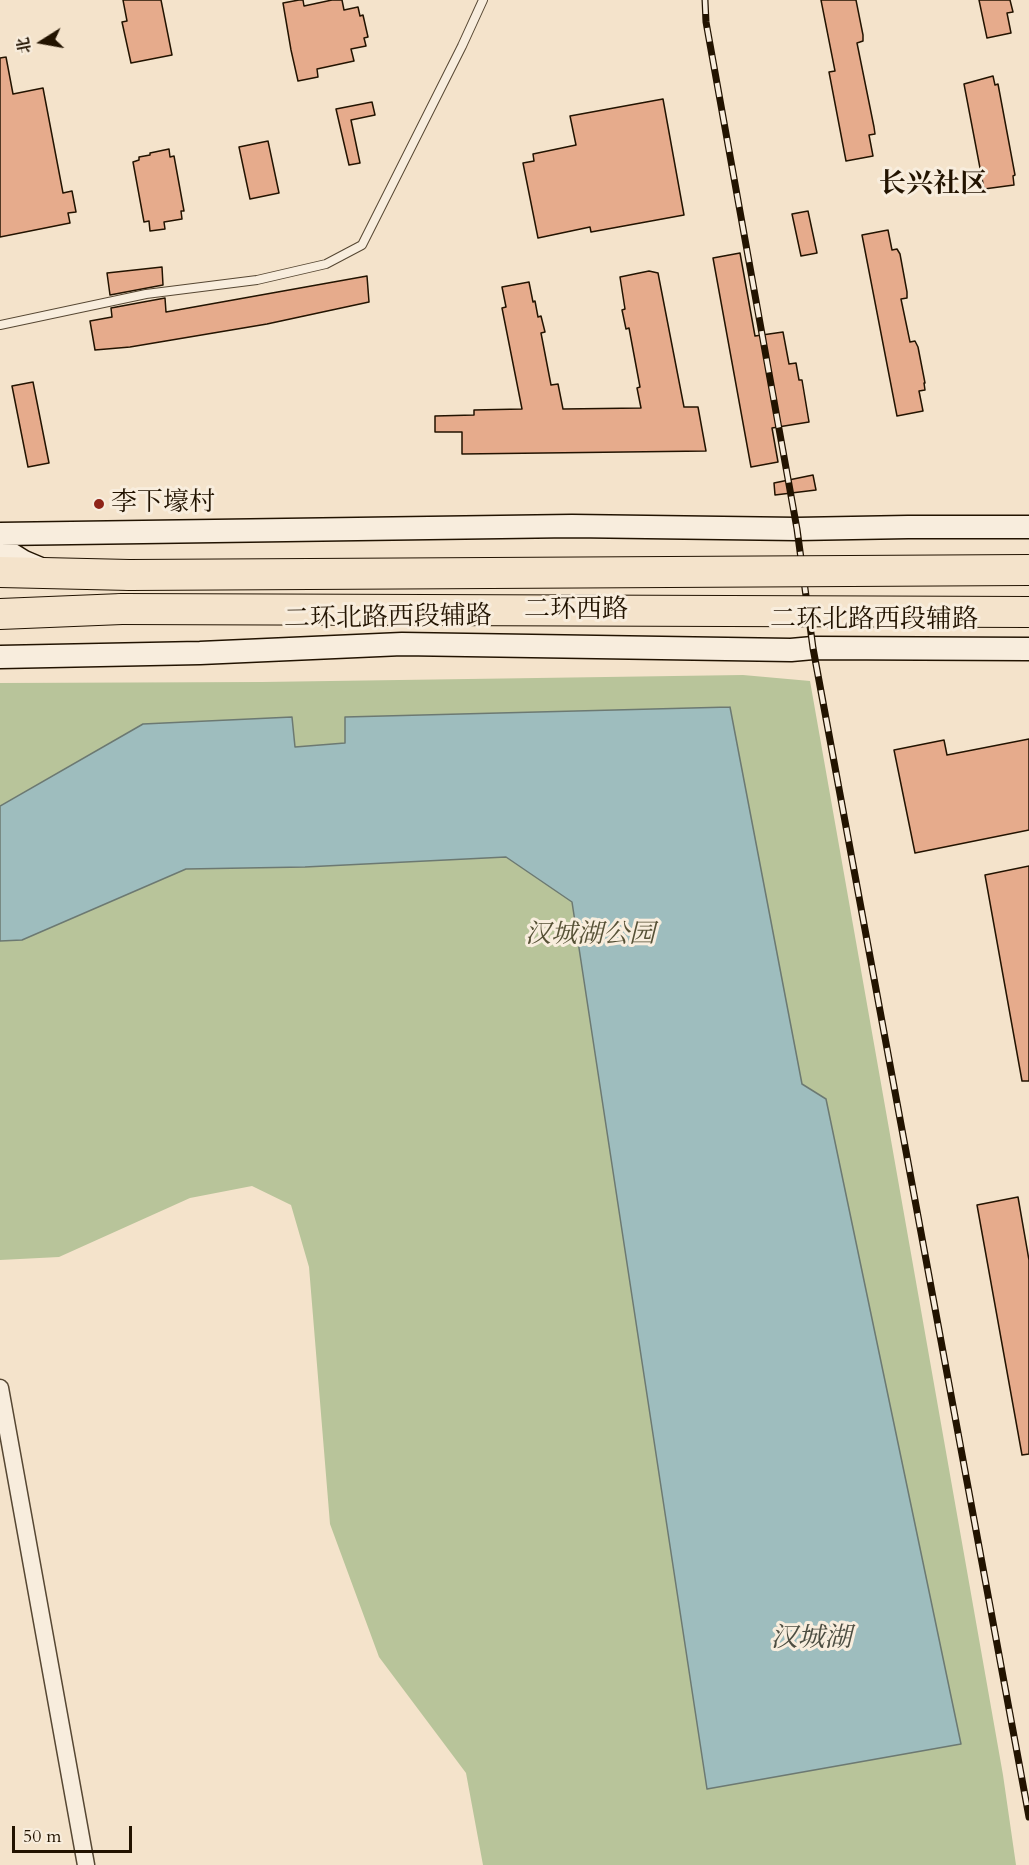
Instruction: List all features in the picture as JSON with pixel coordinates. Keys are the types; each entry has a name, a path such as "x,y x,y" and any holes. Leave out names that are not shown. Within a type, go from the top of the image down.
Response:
{"highway":[{"name":"二环西路","path":"0,572 130,575 1029,570"},
{"name":"二环西路","path":"6,615 122,609 1029,612"}],"main road":[{"path":"0,534 572,526 797,529 1029,527"},
{"path":"0,547 24,562 52,574"},
{"name":"二环北路西段辅路","path":"0,657 200,653 402,644 791,650 813,648 1029,649"}],"street":[{"path":"0,1388 86,1865"}],"lane":[{"path":"0,325 146,294 257,280 326,264 362,245 483,0"}],"green space":[{"name":"汉城湖公园","path":"743,675 810,681 1003,1775 1016,1865 483,1865 466,1773 379,1657 330,1524 309,1267 291,1205 252,1186 190,1198 59,1257 0,1260 0,683 262,682"}],"water":[{"name":"汉城湖","path":"730,707 802,1084 826,1099 961,1744 707,1789 572,902 506,857 305,867 186,869 22,940 0,941 0,806 143,724 292,717 295,747 345,743 345,717"}],"building":[{"path":"123,0 161,0 172,55 131,63 122,22 127,21"},
{"path":"303,0 304,6 342,0 344,10 358,7 360,16 363,15 368,37 364,38 366,46 351,49 354,61 317,69 318,77 298,81 283,3"},
{"path":"821,0 856,0 863,35 863,41 857,43 875,134 869,135 873,156 846,161 829,72 835,71"},
{"path":"979,0 1010,0 1013,12 1007,13 1011,33 987,38"},
{"path":"6,57 13,94 43,88 63,193 72,191 76,212 68,213 70,223 0,237 0,58"},
{"path":"993,76 995,85 998,84 1015,175 1013,176 1014,185 984,189 964,84"},
{"path":"663,99 684,215 591,232 590,227 538,238 523,163 534,161 533,154 576,145 570,116"},
{"path":"372,102 375,115 351,120 360,163 349,165 336,109"},
{"path":"268,141 279,193 250,199 239,147"},
{"path":"169,149 170,157 174,156 184,211 181,211 182,219 164,222 165,229 150,231 149,221 144,222 133,162 150,153"},
{"path":"808,211 817,253 801,256 792,214"},
{"path":"888,230 892,250 897,249 900,254 907,292 907,298 901,299 910,342 915,341 918,347 925,383 925,390 919,391 923,411 897,416 862,235"},
{"path":"740,253 755,336 783,332 789,364 796,363 799,380 802,380 809,422 772,428 778,462 751,467 713,258"},
{"path":"162,267 163,285 110,295 107,273"},
{"path":"649,271 658,273 684,407 698,407 706,451 462,454 462,432 435,432 435,416 474,415 474,410 522,409 502,308 506,307 502,287 529,282 533,302 535,301 538,317 541,316 545,332 541,333 551,385 558,384 563,409 641,408 637,388 640,387 629,328 626,329 622,310 625,309 620,277"},
{"path":"367,276 369,302 267,324 130,347 95,350 90,321 112,317 111,308 165,298 166,312"},
{"path":"33,382 49,463 28,467 12,386"},
{"path":"813,475 816,490 775,495 774,483"},
{"path":"1029,739 1029,830 915,853 894,750 944,740 947,755"},
{"path":"1029,866 1029,1081 1022,1081 985,875"},
{"path":"1018,1197 1029,1260 1029,1454 1022,1455 977,1205"}],"railway":[{"path":"705,0 706,22 797,529 813,648 1029,1817"}],"place":[{"name":"李下壕村","path":"99,504"}],"district":[{"name":"长兴社区","path":"933,186"}]}
